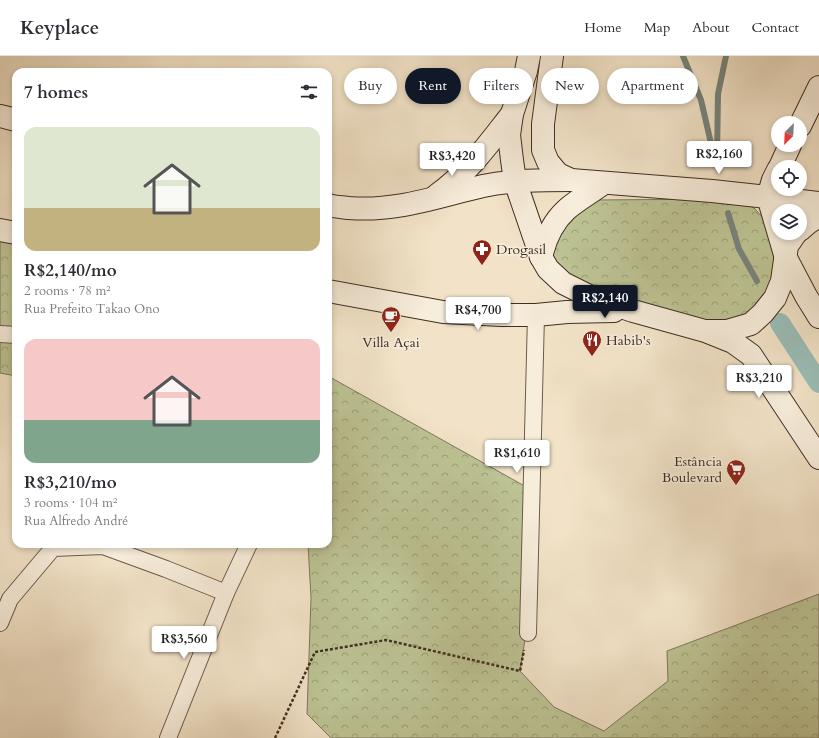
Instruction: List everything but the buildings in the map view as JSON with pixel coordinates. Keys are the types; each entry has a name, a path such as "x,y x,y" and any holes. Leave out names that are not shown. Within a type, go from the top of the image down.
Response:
{"main road":[{"path":"529,56 526,71 512,114 509,135 515,181 541,257 548,269 563,283 589,296 633,311 705,331 733,342 751,355 819,458"},
{"path":"552,56 543,124 542,150 548,162 558,174 577,181"},
{"path":"805,116 819,87"},
{"path":"431,200 466,171 512,114"},
{"path":"0,116 12,119"},
{"path":"332,205 369,209 406,205 485,186 515,181 577,181 712,191 811,202 807,224"},
{"path":"541,257 548,235 556,221 566,210 604,183"},
{"path":"771,187 768,197 786,258 819,317"},
{"path":"0,230 12,232"},
{"path":"705,331 727,331 751,324 763,313 775,298 782,281 787,246 791,240"},
{"path":"332,292 443,312 536,315 593,310 633,311"}],"street":[{"path":"528,633 536,315"},
{"path":"0,334 12,335"},
{"path":"0,623 10,599 53,548"},
{"path":"109,548 166,568 226,593"},
{"path":"168,738 226,593 247,548"}],"path":[{"path":"275,738 315,652 386,640 520,671 528,633"}],"green space":[{"path":"735,199 754,208 767,222 771,233 771,240 774,240 781,259 777,281 749,319 705,326 566,280 551,257 557,233 592,200"},
{"path":"0,233 12,236 12,375 0,373"},
{"path":"332,378 530,489 526,633 520,671 554,707 604,731 668,681 667,651 819,594 819,738 331,738 307,714 311,598 308,548 332,548"}],"waterway":[{"path":"683,56 701,100 716,165"},
{"path":"717,156 718,94 726,56"},
{"path":"728,213 739,249 757,281"},
{"path":"780,323 819,383"}],"place":[{"name":"Drogasil","path":"482,266"},
{"name":"Villa Açai","path":"391,333"},
{"name":"Habib's","path":"592,357"},
{"name":"Estância Boulevard","path":"736,486"}]}
